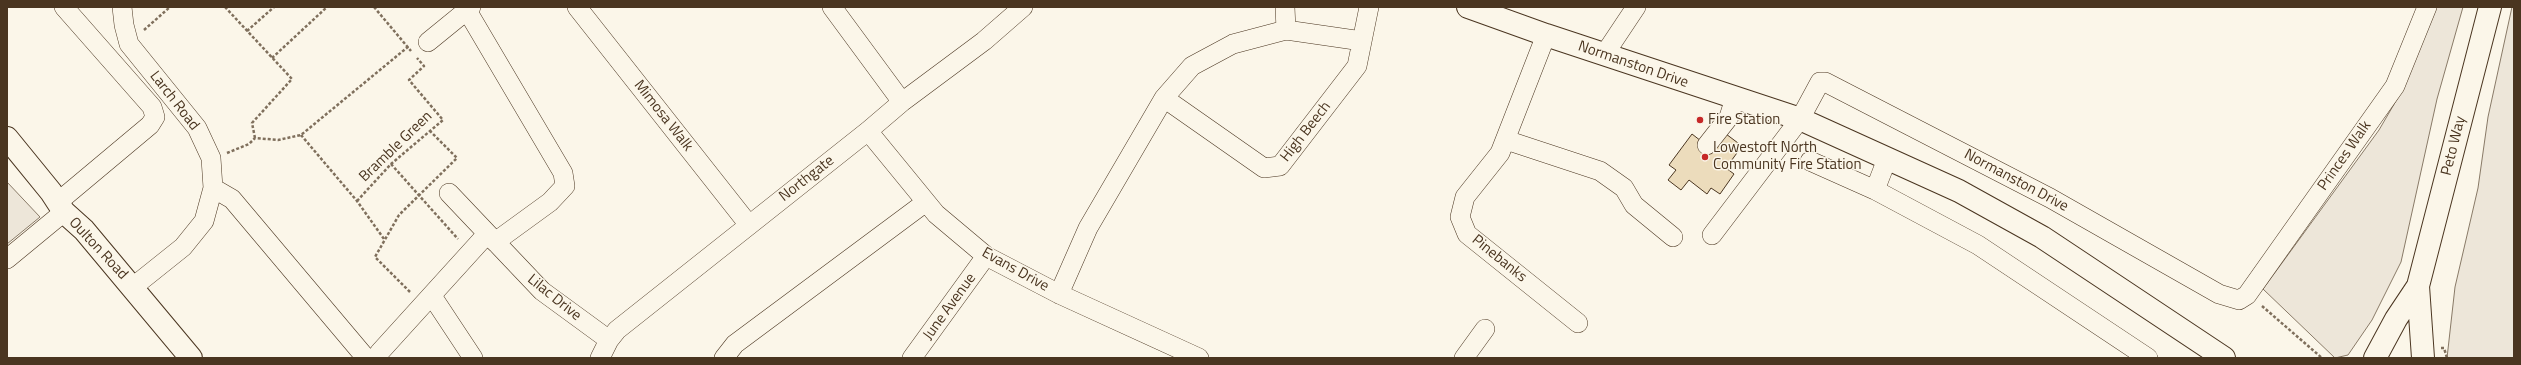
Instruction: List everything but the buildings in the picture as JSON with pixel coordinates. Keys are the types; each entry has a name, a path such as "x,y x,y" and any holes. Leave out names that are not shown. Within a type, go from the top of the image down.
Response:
{"main road":[{"name":"Normanston Drive","path":"1468,7 1546,35 1800,119 1959,191 2042,237 2224,358"},
{"name":"Peto Way","path":"2423,358 2418,286 2490,7"},
{"name":"Oulton Road","path":"7,138 61,207 84,230 191,358"},
{"name":"Peto Way","path":"2375,358 2396,319 2418,286"}],"street":[{"path":"7,259 150,125 155,117 152,107 64,7"},
{"name":"Larch Road","path":"122,7 124,25 129,44 197,128 211,158 213,188 204,221 184,247 133,287"},
{"name":"Mimosa Walk","path":"577,7 749,225"},
{"path":"832,7 902,102"},
{"name":"Northgate","path":"600,358 609,340 617,330 868,131 902,102 984,41 1023,7"},
{"path":"1285,7 1286,30"},
{"name":"High Beech","path":"1164,98 1264,168 1280,166 1356,66 1369,7"},
{"path":"1604,54 1636,7"},
{"name":"Princes Walk","path":"2247,294 2395,86 2426,7"},
{"path":"213,188 232,199 373,355 428,301 470,252 550,202 565,186 563,173 468,8 428,42"},
{"path":"1059,294 1088,228 1164,98 1192,66 1233,44 1286,30 1362,41"},
{"name":"Pinebanks","path":"1546,35 1500,153 1465,197 1460,217 1462,226 1467,234 1578,323"},
{"name":"Normanston Drive","path":"1800,119 1820,82 1825,82 2050,198 2219,294 2239,300 2247,294"},
{"path":"1707,146 1729,117 1735,98"},
{"path":"1712,235 1800,119"},
{"name":"Evans Drive","path":"868,131 926,202 959,235 986,256 1059,294 1199,358"},
{"path":"1506,140 1600,171 1624,188 1634,205 1673,237"},
{"path":"1875,190 1887,159"},
{"path":"1810,161 1875,190 1978,245 2148,358"},
{"name":"Lilac Drive","path":"449,193 542,291 609,340"},
{"path":"724,358 735,344 926,202"},
{"name":"June Avenue","path":"912,358 986,256"},
{"path":"428,301 472,358"},
{"path":"1464,358 1485,329"}],"path":[{"path":"129,44 170,7"},
{"path":"224,7 292,79 252,123 255,138"},
{"path":"247,31 274,7"},
{"path":"272,58 327,7"},
{"path":"374,7 408,47"},
{"path":"211,158 248,144 255,138 278,140 301,136 416,40 428,42"},
{"name":"Bramble Green","path":"301,136 357,201 391,164 444,120 409,80 424,66 408,47"},
{"path":"428,301 375,257 399,214 457,158 430,131"},
{"path":"391,164 470,252"},
{"path":"357,201 384,240"},
{"path":"2247,294 2322,358"},
{"path":"2444,348 2448,358"}],"shaded area":[{"path":"2433,7 2463,7 2437,99 2401,262 2372,320 2348,355 2335,358 2263,289 2379,130 2400,94"},
{"path":"2512,7 2514,7 2514,358 2447,358 2455,287 2478,188 2488,117"},
{"path":"7,182 40,217 7,244"}],"place":[{"name":"Fire Station","path":"1700,120"},
{"name":"Lowestoft North Community Fire Station","path":"1705,157"}]}
